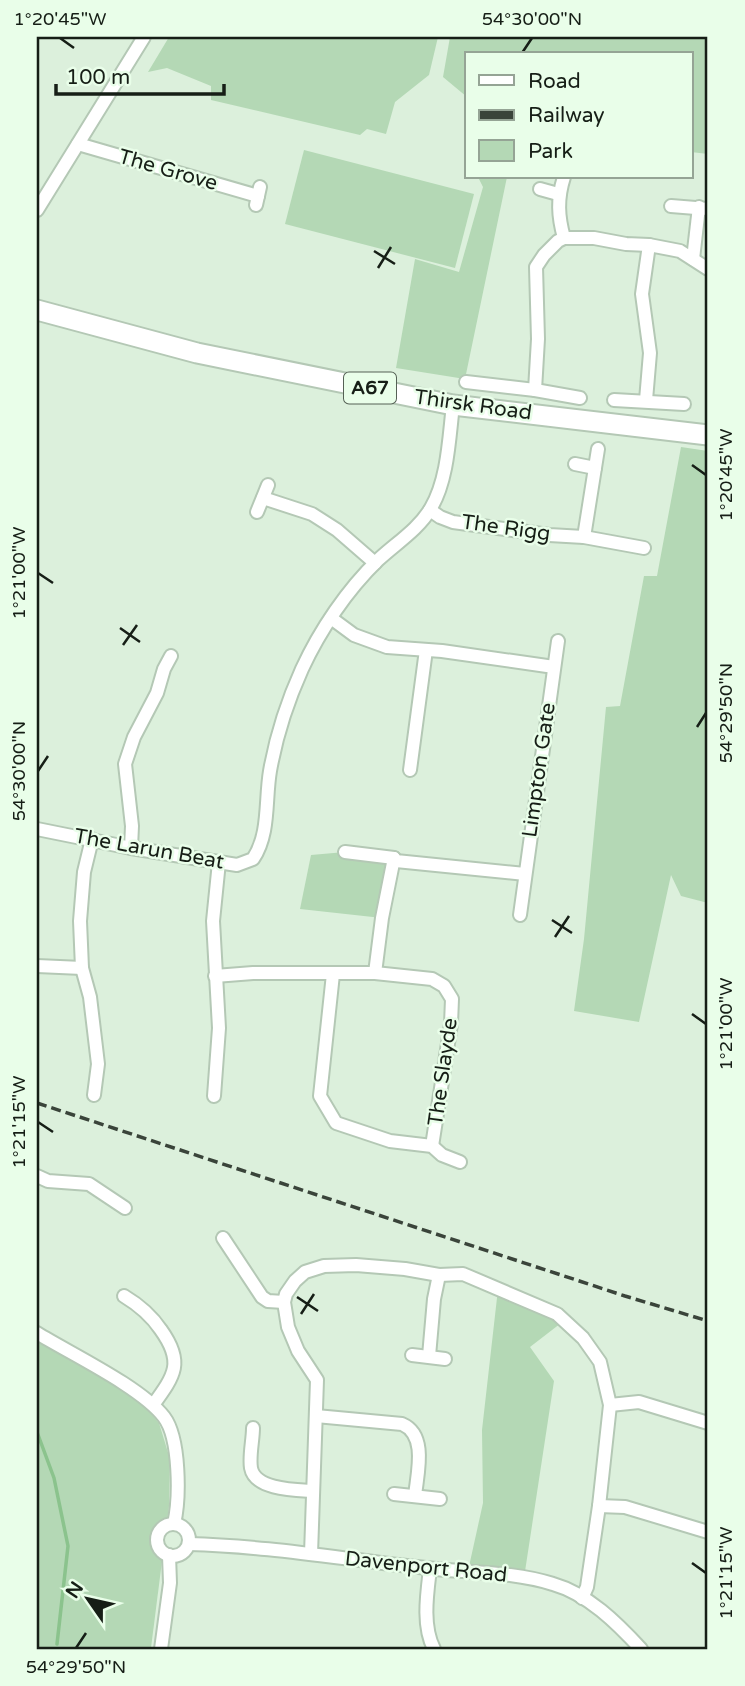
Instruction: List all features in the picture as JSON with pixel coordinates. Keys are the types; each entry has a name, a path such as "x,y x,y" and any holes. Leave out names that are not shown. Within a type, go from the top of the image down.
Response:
{"main road":[{"name":"Thirsk Road","path":"37,310 210,356 453,405 708,435"}],"street":[{"path":"37,210 144,37"},
{"name":"The Grove","path":"78,144 258,196"},
{"path":"564,178 558,194 559,220 564,238"},
{"path":"540,189 558,194"},
{"path":"671,206 704,208 693,259"},
{"path":"535,390 538,339 536,267 558,241 564,238 594,238 649,245 680,251 708,269"},
{"path":"646,401 650,353 642,294 649,245"},
{"path":"466,382 580,398"},
{"path":"614,400 684,404"},
{"name":"The Larun Beat","path":"37,829 237,865 253,859 263,836 270,770 284,718 302,669 350,590 375,563 418,525 430,510 440,491 453,405"},
{"path":"584,537 598,449"},
{"path":"575,464 595,468"},
{"path":"257,512 268,485"},
{"path":"263,498 312,514 337,530 375,563"},
{"name":"The Rigg","path":"430,510 453,522 584,537 644,548"},
{"path":"331,618 354,635 387,647 554,667"},
{"name":"Limpton Gate","path":"520,915 558,641"},
{"path":"410,770 426,650"},
{"path":"131,848 132,826 125,764 134,737 169,672 171,656"},
{"path":"128,790 141,786"},
{"path":"92,839 84,872 80,921 82,968 90,997 97,1054 90,1078 94,1094"},
{"path":"345,852 394,858 396,861 525,874"},
{"path":"375,973 394,858"},
{"path":"215,1096 219,1028 213,921 219,862"},
{"path":"37,967 82,968"},
{"name":"The Slayde","path":"215,976 253,973 375,973 432,979 443,986 452,999 451,1024 432,1146"},
{"name":"The Slayde","path":"333,974 320,1097 327,1111 336,1123 390,1141 432,1146 442,1155 460,1162"},
{"path":"37,1177 48,1181 89,1184 125,1208"},
{"path":"242,1240 226,1242 262,1297 268,1301 284,1303"},
{"path":"311,1554 317,1380 298,1351 288,1327 284,1303 286,1294 305,1272 324,1266 368,1266 439,1275 463,1274 540,1305 565,1320 583,1338 600,1362 610,1405 599,1506 587,1587 582,1598"},
{"path":"429,1356 439,1275"},
{"path":"124,1296 153,1318 173,1349 175,1362 168,1385 153,1405"},
{"path":"154,1340 158,1326"},
{"path":"37,1333 153,1405 166,1420 176,1455 178,1507 174,1524"},
{"path":"412,1355 445,1359"},
{"path":"610,1405 639,1402 708,1423"},
{"path":"316,1416 402,1424 411,1428 416,1435 418,1448 415,1496"},
{"path":"253,1428 251,1469 255,1475 276,1489 312,1491"},
{"path":"394,1494 440,1499"},
{"path":"599,1506 625,1507 708,1532"},
{"path":"174,1524 186,1530 189,1544 181,1554 169,1555 159,1547 157,1539 162,1528 174,1524"},
{"name":"Davenport Road","path":"189,1544 244,1545 524,1578 554,1584 607,1615 641,1649"},
{"path":"161,1649 170,1583 169,1555"},
{"path":"430,1569 426,1605 430,1642 434,1649"}],"green space":[{"path":"169,37 438,37 429,75 395,102 386,134 367,129 360,135 211,100 211,86 167,68 148,72"},
{"path":"450,37 708,37 708,154 692,152 692,52 465,52 465,95 443,77"},
{"path":"304,150 474,194 455,268 285,224"},
{"path":"478,178 507,178 465,379 396,368 415,259 459,272 483,187"},
{"path":"681,447 708,451 708,903 681,896 671,875 639,1022 574,1011 584,939 606,707 620,706 644,576 657,576"},
{"path":"345,852 394,858 382,918 300,909 311,855"},
{"path":"498,1289 565,1320 530,1347 554,1381 524,1578 468,1571 483,1503 482,1430"},
{"path":"37,1331 141,1402 159,1423 170,1459 169,1506 151,1648 37,1649"}],"waterway":[{"path":"37,1432 54,1478 68,1546 57,1644"}],"railway":[{"path":"37,1103 708,1321"}]}
